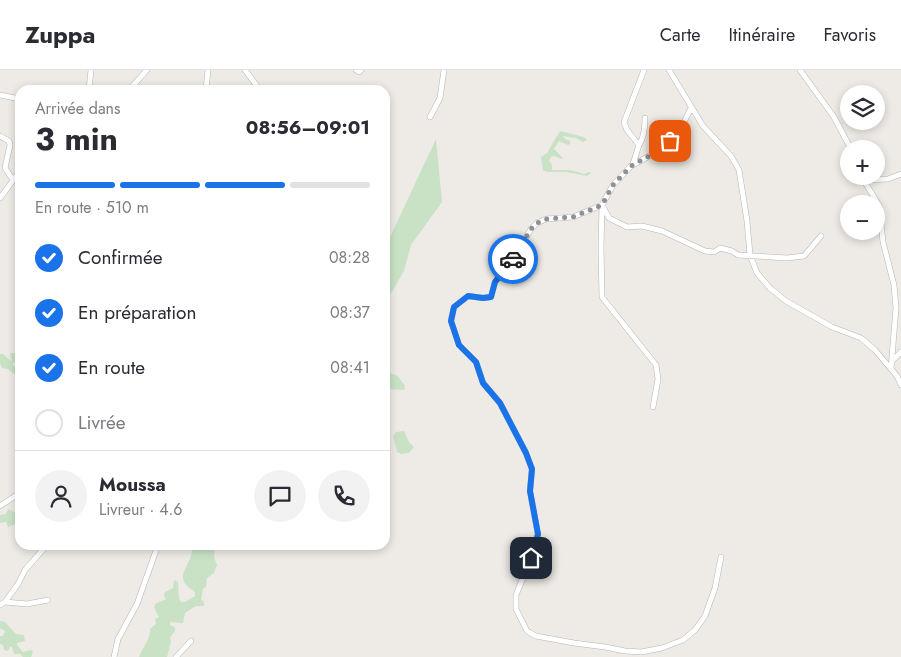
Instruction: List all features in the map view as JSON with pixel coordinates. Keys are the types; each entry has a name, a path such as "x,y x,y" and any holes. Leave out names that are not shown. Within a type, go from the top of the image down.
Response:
{"street":[{"path":"90,85 91,70"},
{"path":"134,85 147,70"},
{"path":"206,85 208,70"},
{"path":"246,70 256,85"},
{"path":"356,70 359,72 361,70"},
{"path":"430,117 440,98 444,70"},
{"path":"639,145 627,130 624,122 644,70"},
{"path":"669,70 703,126 732,156 739,170 750,255 758,273 770,288 786,301 832,327 861,338 875,350 891,369 901,385"},
{"path":"800,70 834,117 846,140"},
{"path":"0,95 15,98"},
{"path":"653,407 658,379 656,365 602,297 602,205 613,185 633,164 660,150 679,132 692,108"},
{"path":"633,164 645,127 645,118"},
{"path":"0,136 9,141 10,145 5,168 13,180"},
{"path":"885,179 901,174"},
{"path":"0,198 15,177"},
{"path":"866,185 879,205 883,242 894,285 896,308 891,369"},
{"path":"602,205 608,218 627,227 642,226 662,231 705,251 714,252 720,248 732,251 738,255 787,258 804,256 822,236"},
{"path":"602,205 573,217 546,219 537,223 495,282 491,297 468,296 454,307 451,321 459,345 476,362 483,383 500,403 526,453 532,469 530,491 538,534 531,558 516,595 516,609 527,631 536,636 625,651 641,652 662,648 683,640 695,630 705,616 715,588 721,557"},
{"path":"891,361 901,352"},
{"path":"0,506 15,496"},
{"path":"2,604 18,584 25,570 43,550"},
{"path":"114,657 118,639 137,604 156,550"},
{"path":"2,604 27,604 48,600"},
{"path":"176,657 191,641"}],"green space":[{"path":"560,131 584,137 587,140 583,142 576,138 563,136 570,141 570,144 559,141 554,149 563,158 551,157 549,161 552,165 552,170 570,170 584,174 591,173 587,176 543,170 541,157 547,153"},
{"path":"436,139 442,202 411,245 404,271 390,295 391,235"},
{"path":"10,353 15,353 15,362 12,364 15,367 15,374 8,369 2,368 0,354 3,354 11,361"},
{"path":"390,373 398,376 405,386 404,390 390,389"},
{"path":"404,431 409,442 414,447 409,453 401,454 397,452 393,436 396,432"},
{"path":"8,509 15,512 15,524 8,527 6,522 0,523 0,515 6,514"},
{"path":"192,550 215,550 214,557 217,565 214,573 207,578 206,587 203,589 201,599 204,602 204,606 196,606 185,613 183,623 170,622 170,625 175,627 175,631 170,638 171,642 167,657 139,657 148,639 150,629 156,624 155,619 159,617 154,608 155,604 166,599 164,596 165,592 173,588 174,580 178,582 181,602 185,602 195,596 195,592 184,581 183,575"},
{"path":"0,621 5,622 16,634 24,635 25,641 17,643 17,645 23,652 31,650 33,652 31,657 14,654 12,647 8,651 4,650 3,645 0,644 0,636 3,636 5,631 0,628"}],"way so far":[{"path":"513,259 531,229 537,223 546,219 573,217 602,205 613,185 631,166 660,150 670,141"}],"route":[{"path":"513,259 495,282 491,297 468,296 454,307 451,321 459,345 476,362 483,383 500,403 526,453 532,469 530,491 538,534 531,558"}]}
